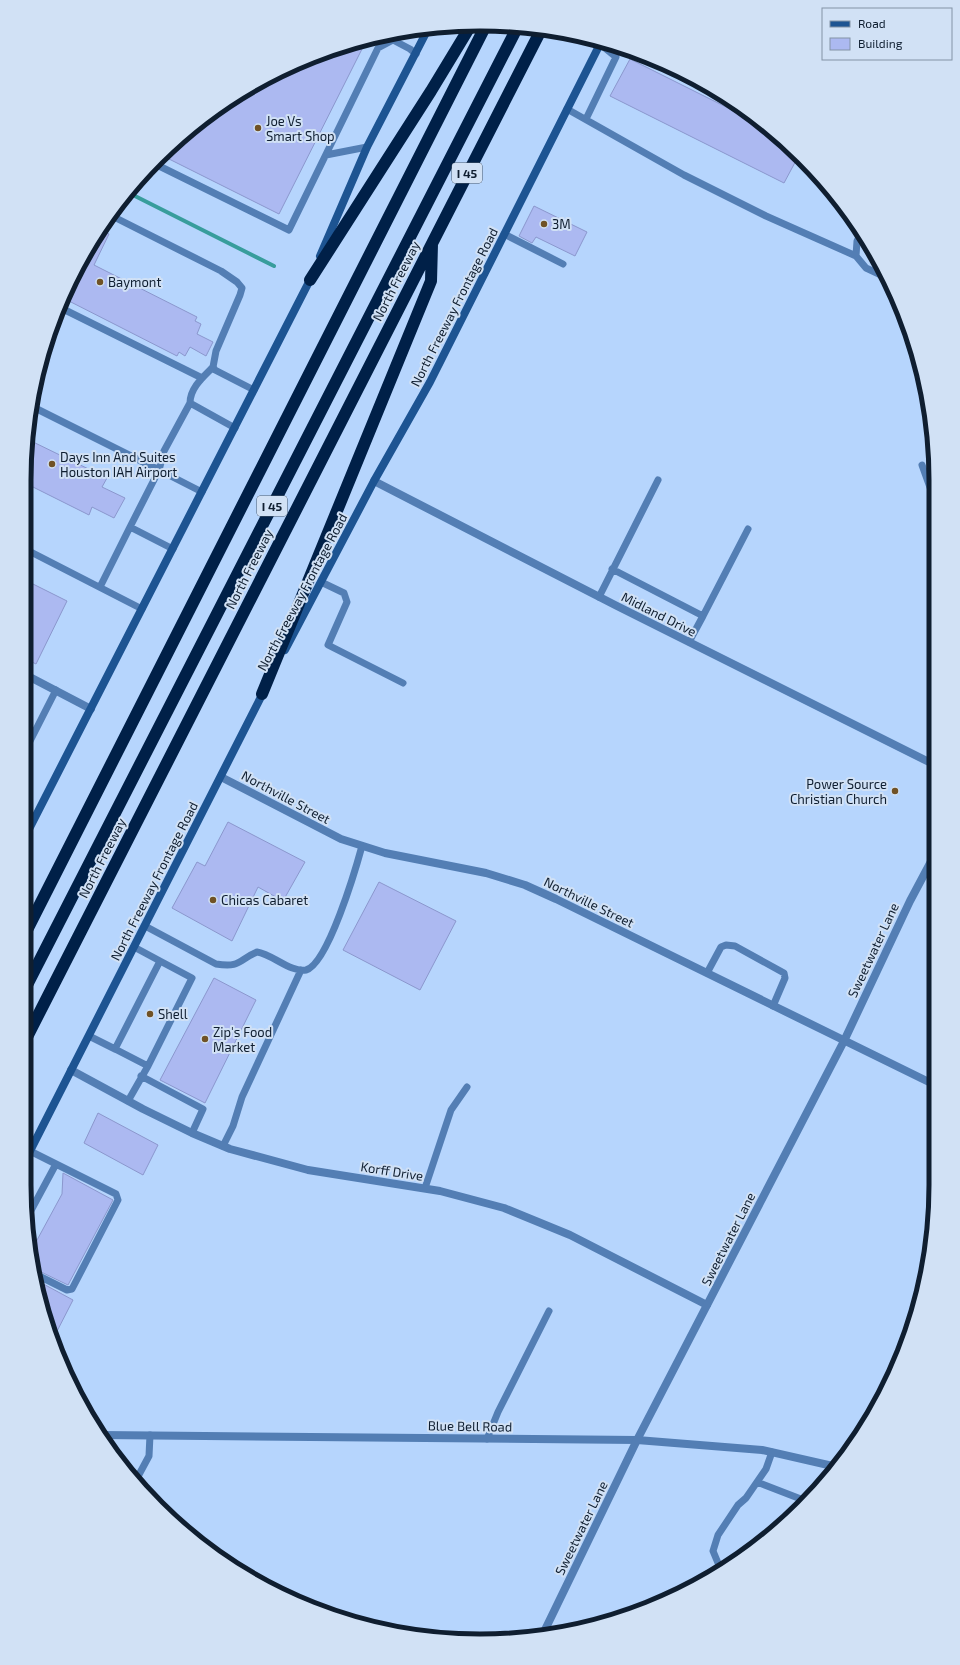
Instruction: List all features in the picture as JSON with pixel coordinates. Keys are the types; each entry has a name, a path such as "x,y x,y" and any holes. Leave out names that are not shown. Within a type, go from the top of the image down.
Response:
{"highway":[{"path":"310,280 431,91 466,31"},
{"name":"I 45","path":"31,922 483,31"},
{"name":"North Freeway","path":"31,977 515,33"},
{"name":"North Freeway","path":"31,1029 538,35"},
{"path":"262,694 431,280 432,241"}],"main road":[{"path":"31,818 91,709 310,280 367,147 425,35"},
{"name":"North Freeway Frontage Road","path":"31,1149 262,694 374,481 430,382 598,47"}],"street":[{"name":"Midland Drive","path":"374,481 599,597 929,762"},
{"path":"31,678 91,709"},
{"name":"Northville Street","path":"221,777 341,839 385,853 486,874 525,885 844,1041 929,1081"},
{"name":"Sweetwater Lane","path":"545,1629 637,1440 844,1041 910,901 929,865"},
{"name":"Korff Drive","path":"71,1070 192,1133 223,1146 254,1156 308,1170 440,1191 504,1208 570,1235 707,1304"},
{"name":"Blue Bell Road","path":"108,1435 637,1440 743,1447 831,1464"}],"lane":[{"path":"160,166 289,230 378,48 393,40 416,54"},
{"path":"586,119 616,57 608,50"},
{"path":"567,110 586,119 684,175 766,216 856,256 866,268 879,273"},
{"path":"326,155 367,147"},
{"path":"100,588 158,470 164,451 190,403 190,398 195,386 212,366 216,351 242,288 237,282 220,271 116,218"},
{"path":"504,234 563,264"},
{"path":"856,256 858,239"},
{"path":"64,310 202,378"},
{"path":"212,366 215,370 254,390"},
{"path":"190,403 235,428"},
{"path":"37,409 202,492"},
{"path":"922,465 929,487"},
{"path":"599,597 658,480"},
{"path":"130,527 173,549"},
{"path":"689,642 748,529"},
{"path":"31,552 142,609"},
{"path":"612,569 703,616"},
{"path":"321,582 344,594 347,602 328,645 403,683"},
{"path":"31,739 56,690"},
{"path":"144,926 216,964 227,966 237,965 257,952 297,970 306,970 315,965 321,955 350,890 362,846"},
{"path":"707,973 721,947 726,945 735,946 784,973 785,978 773,1006"},
{"path":"128,1101 148,1066 192,978 134,947"},
{"path":"116,1049 160,961"},
{"path":"223,1146 242,1097 301,970"},
{"path":"89,1036 148,1066"},
{"path":"141,1076 203,1109 192,1133"},
{"path":"425,1188 452,1110 467,1087"},
{"path":"31,1154 56,1164 116,1194 118,1200 72,1289 67,1290 41,1277"},
{"path":"32,1209 56,1164"},
{"path":"487,1439 498,1412 549,1311"},
{"path":"138,1476 149,1456 150,1435"},
{"path":"720,1564 712,1551 718,1535 738,1505 746,1498 766,1469 772,1452"},
{"path":"757,1482 800,1499"}],"building":[{"name":"Joe Vs Smart Shop","path":"363,47 279,214 168,158 184,142 207,124 256,91 281,77 308,65"},
{"path":"630,59 736,112 776,142 796,162 784,183 610,96"},
{"path":"534,206 587,232 575,256 536,237 532,243 519,236"},
{"name":"Baymont","path":"106,232 109,234 94,265 197,317 195,321 201,324 197,334 213,342 206,356 190,347 185,356 179,352 177,356 68,301 91,255"},
{"name":"Days Inn And Suites Houston IAH Airport","path":"33,442 107,478 102,487 125,498 114,518 92,507 89,515 31,486"},
{"path":"31,583 67,601 36,664 31,662"},
{"path":"228,822 305,862 283,901 258,887 232,941 172,908 197,862 205,866"},
{"path":"379,882 456,921 420,990 343,950"},
{"path":"214,978 256,1000 205,1103 160,1080"},
{"path":"98,1113 158,1145 143,1175 84,1143"},
{"path":"63,1173 113,1200 68,1285 40,1271 35,1244 62,1194"},
{"path":"42,1283 73,1300 56,1333 46,1301"}],"waterway":[{"path":"133,195 274,266"}],"place":[{"name":"Joe Vs Smart Shop","path":"258,128"},
{"name":"3M","path":"544,224"},
{"name":"Baymont","path":"100,282"},
{"name":"Days Inn And Suites Houston IAH Airport","path":"52,464"},
{"name":"Power Source Christian Church","path":"895,791"},
{"name":"Chicas Cabaret","path":"213,900"},
{"name":"Shell","path":"150,1014"},
{"name":"Zip's Food Market","path":"205,1039"}]}
